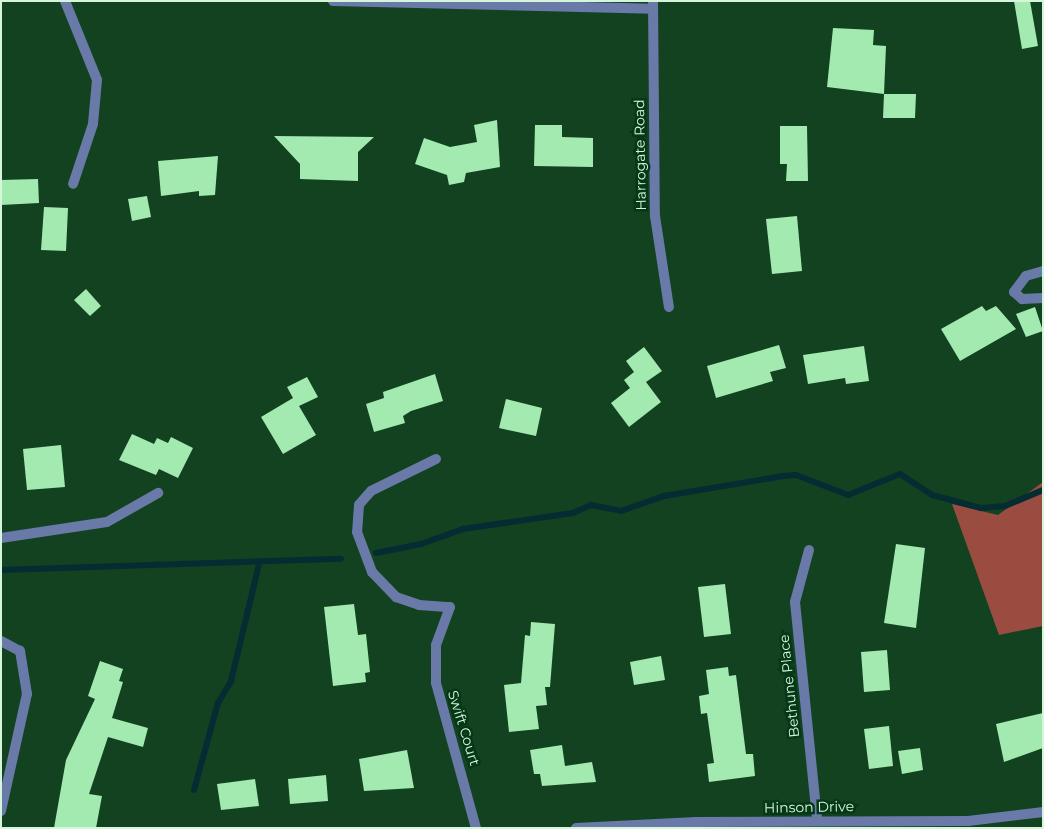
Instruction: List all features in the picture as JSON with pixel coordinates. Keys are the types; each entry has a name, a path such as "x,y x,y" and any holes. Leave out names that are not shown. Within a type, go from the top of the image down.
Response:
{"street":[{"path":"65,1 97,80 93,124 73,184"},
{"path":"333,1 653,5"},
{"name":"Harrogate Road","path":"653,5 655,216 669,307"},
{"path":"1043,271 1026,276 1014,292 1022,299 1043,298"},
{"name":"Swift Court","path":"436,459 371,491 359,505 357,532 372,572 396,597 419,605 450,608 436,645 436,683 476,828"},
{"path":"1,538 107,522 158,494"},
{"name":"Bethune Place","path":"809,550 795,602 817,820"},
{"path":"1,641 20,651 27,694 1,810"},
{"name":"Hinson Drive","path":"576,828 817,820 997,824 1043,812"}],"shaded area":[{"path":"1043,482 1043,626 999,635 952,504 998,515"}],"building":[{"path":"1014,1 1030,1 1038,46 1022,49"},
{"path":"833,28 874,30 873,45 886,46 884,94 827,87"},
{"path":"884,94 916,94 915,118 883,118"},
{"path":"497,120 500,167 466,173 464,182 449,185 447,175 415,164 424,138 450,147 477,142 474,125"},
{"path":"535,125 562,125 562,137 593,138 593,167 534,166"},
{"path":"780,126 807,126 808,181 786,181 787,164 780,164"},
{"path":"274,136 374,137 358,152 358,181 300,179 300,164"},
{"path":"218,156 215,195 199,196 199,191 161,196 158,161"},
{"path":"38,179 39,203 1,205 1,180"},
{"path":"147,196 151,217 132,221 128,199"},
{"path":"44,207 68,208 66,251 41,250"},
{"path":"797,216 802,271 772,274 766,219"},
{"path":"86,289 101,306 90,316 74,300"},
{"path":"982,306 986,311 996,306 1016,329 960,361 941,329"},
{"path":"1035,307 1043,331 1026,337 1016,314"},
{"path":"779,345 786,368 770,372 773,381 716,398 707,366"},
{"path":"864,346 869,381 846,384 845,378 808,384 803,355"},
{"path":"644,347 662,371 646,382 661,402 629,427 611,403 630,388 624,380 634,372 626,361"},
{"path":"435,374 443,401 411,411 403,416 405,423 374,432 366,404 384,398 383,392"},
{"path":"307,377 318,397 299,406 316,435 283,454 261,417 293,398 287,387"},
{"path":"506,399 542,408 536,436 499,428"},
{"path":"132,434 154,444 157,438 168,443 171,437 193,448 178,478 159,469 156,475 119,460"},
{"path":"61,445 65,487 27,490 23,449"},
{"path":"896,544 925,548 916,628 884,623"},
{"path":"725,584 731,634 704,637 698,587"},
{"path":"354,604 358,635 366,634 370,672 365,673 366,682 333,686 324,607"},
{"path":"531,622 555,624 550,687 545,687 547,705 536,706 539,729 509,732 504,685 521,683 525,635 530,636"},
{"path":"887,650 890,690 864,692 861,652"},
{"path":"661,656 665,680 634,685 630,662"},
{"path":"100,661 123,669 119,681 123,682 112,718 148,728 143,747 108,737 89,794 102,796 96,828 54,828 66,760 95,699 88,696"},
{"path":"728,667 729,676 736,675 746,754 753,754 755,776 709,782 707,764 714,763 707,713 701,714 699,696 709,694 706,670"},
{"path":"1043,713 1043,748 1004,762 996,724"},
{"path":"889,726 893,766 869,769 864,729"},
{"path":"562,745 565,766 592,762 596,782 542,786 540,774 534,774 530,750"},
{"path":"920,748 923,770 902,774 898,751"},
{"path":"407,750 414,788 364,791 359,759"},
{"path":"326,775 328,801 290,804 288,779"},
{"path":"255,779 259,806 221,810 217,784"}],"waterway":[{"path":"376,553 421,544 463,529 573,513 591,505 621,511 664,496 783,476 796,475 848,495 900,474 932,495 981,508 1005,506 1043,490"},
{"path":"1,570 341,559"},
{"path":"194,790 218,703 231,681 259,564"}]}
